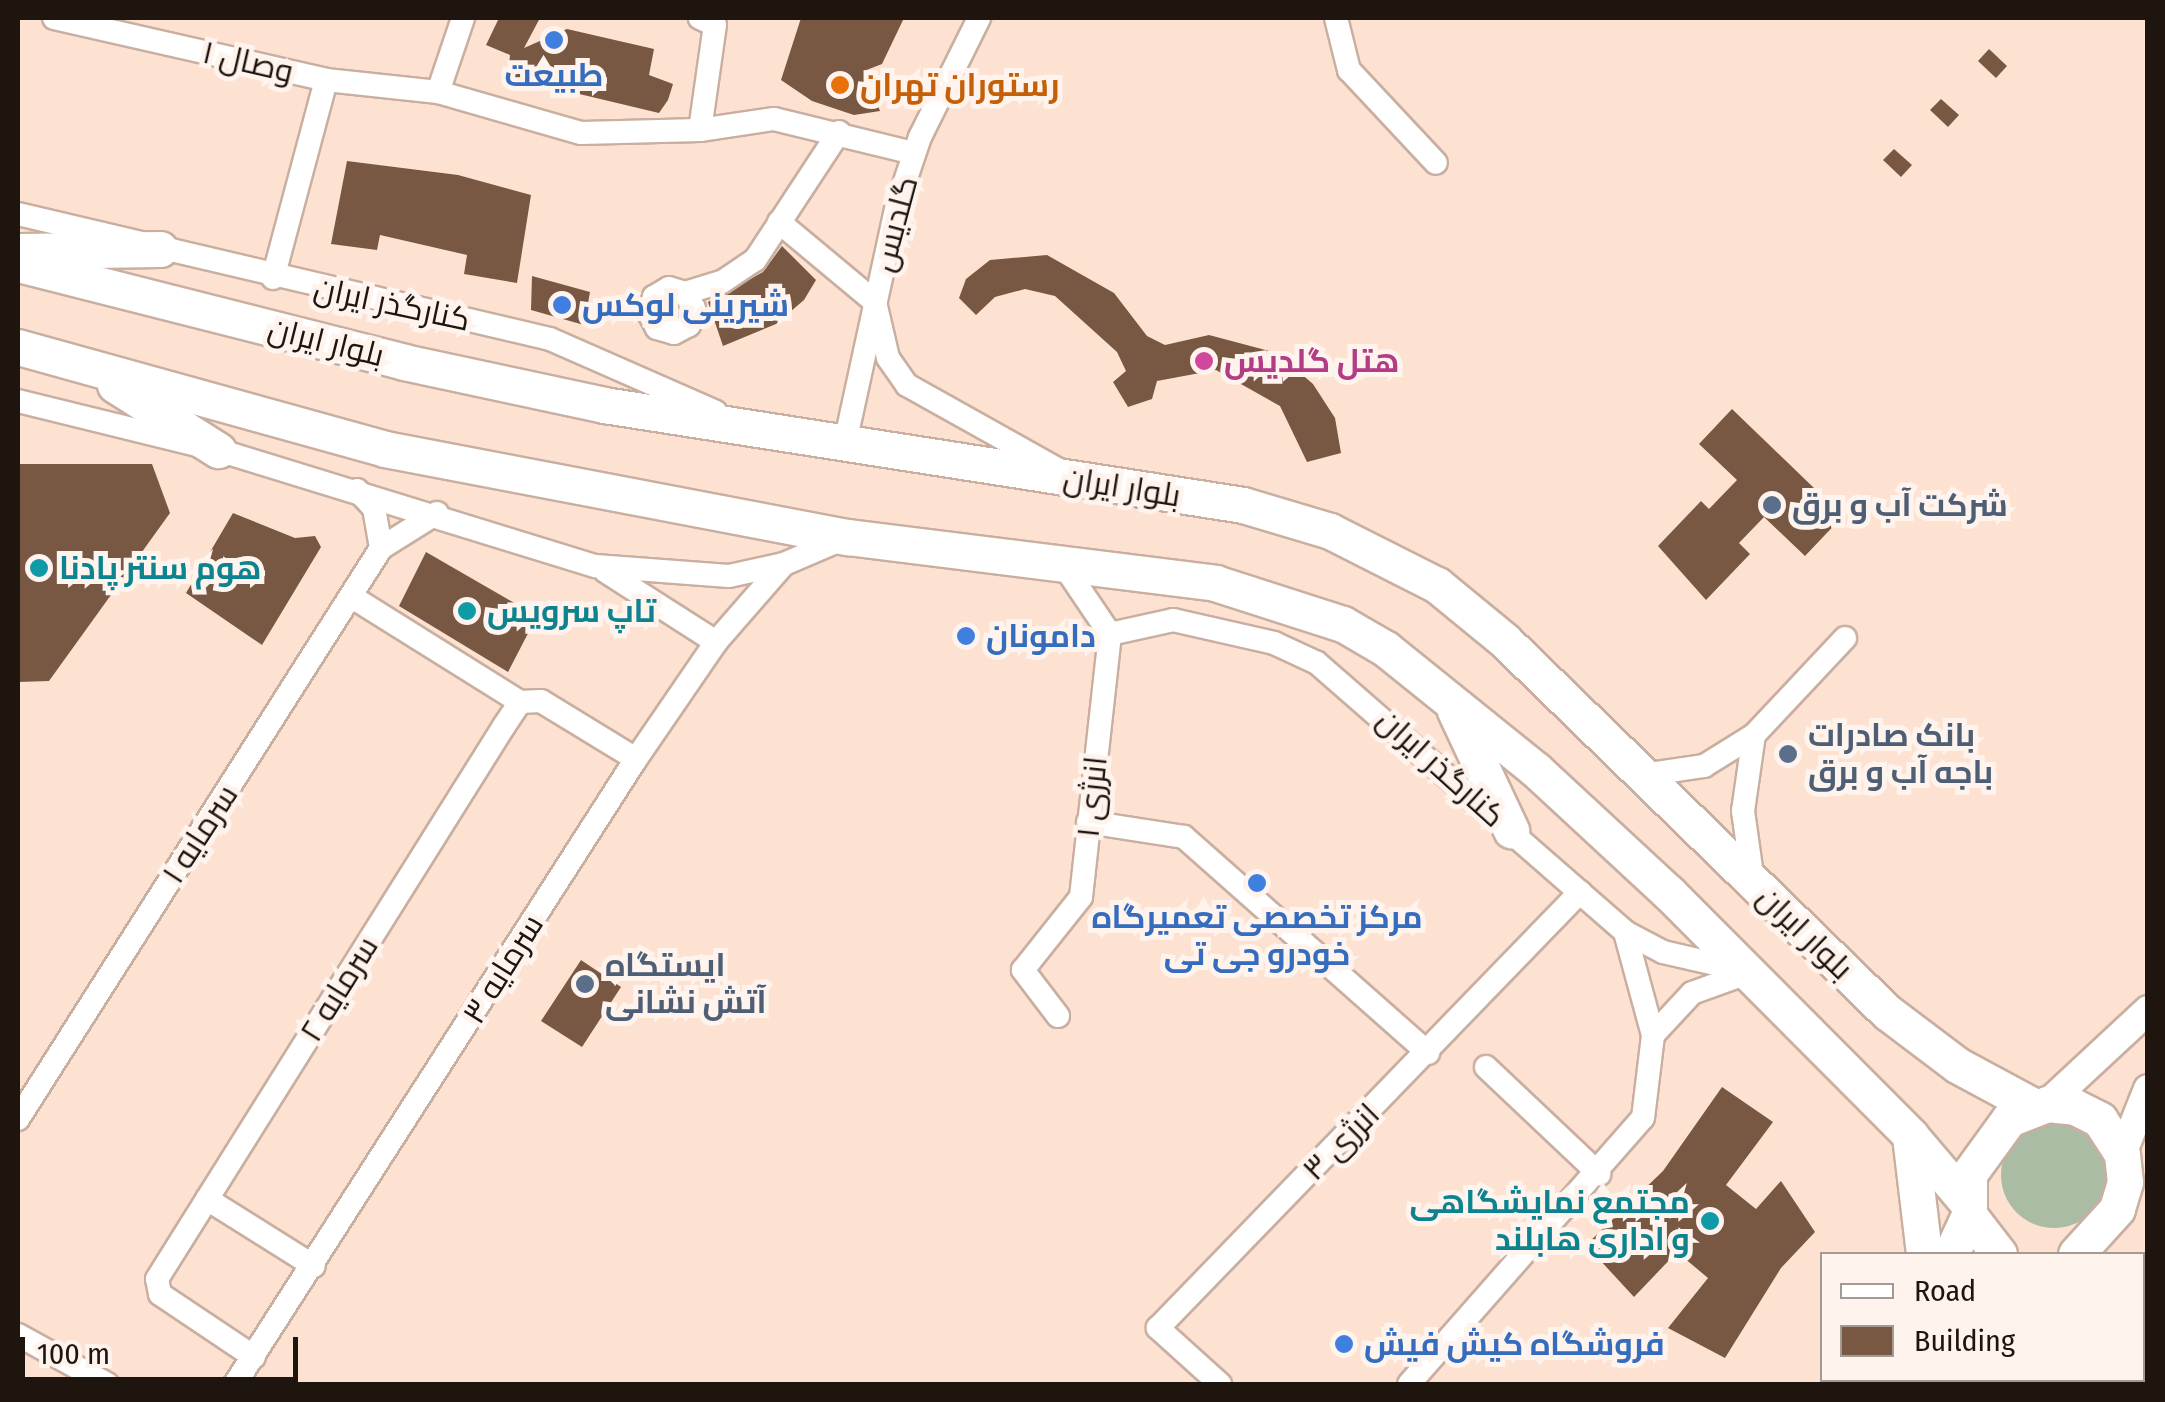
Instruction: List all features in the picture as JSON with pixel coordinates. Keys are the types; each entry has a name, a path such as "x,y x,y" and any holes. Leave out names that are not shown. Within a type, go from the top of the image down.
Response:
{"main road":[{"path":"18,252 160,249"},
{"name":"بلوار ایران","path":"18,264 404,362 756,429 1243,505 1380,552 1437,585 1504,640 1887,1012 1957,1065 2040,1105 2075,1107 2100,1120 2124,1162"},
{"name":"بلوار ایران","path":"18,347 385,449 848,537 1215,583 1301,608 1386,649 1536,770 1750,972 1910,1135 1998,1252"},
{"path":"80,363 218,450"},
{"path":"1450,701 1511,830"},
{"path":"1952,1252 1967,1208 1969,1174 1982,1150 2009,1119 2040,1105"},
{"path":"1910,1135 1924,1252"},
{"path":"2124,1162 2148,1218"},
{"path":"2078,1252 2117,1209 2124,1162"}],"street":[{"name":"وصال ۱","path":"54,18 326,80 438,92 581,133 700,130 774,119 914,153"},
{"path":"438,92 463,18"},
{"path":"700,18 715,25 700,130"},
{"name":"گلدیس","path":"845,444 874,302 914,153 980,18"},
{"path":"1336,18 1348,70 1436,163"},
{"path":"273,278 326,80"},
{"path":"685,293 741,272 839,132"},
{"name":"کنارگذر ایران","path":"18,214 273,278 550,339 756,429"},
{"path":"779,222 874,302 888,358 907,385"},
{"path":"859,378 907,385 1073,479"},
{"path":"18,401 218,450 436,513 596,566 716,642"},
{"path":"357,490 374,508 381,548 436,513"},
{"path":"596,566 729,576 784,564 848,537"},
{"name":"سرمایه ۱","path":"18,1119 381,548"},
{"path":"1062,562 1110,634"},
{"name":"سرمایه ۳","path":"235,1384 636,760 716,642 784,564"},
{"path":"352,597 520,702 552,706 636,760"},
{"name":"کنارگذر ایران","path":"1110,634 1173,620 1274,642 1316,663 1625,932 1663,952 1750,972"},
{"name":"انرژی ۱","path":"1058,1016 1023,970 1081,897 1110,634"},
{"path":"1642,775 1704,766 1754,735 1844,638"},
{"name":"سرمایه ۲","path":"254,1357 156,1288 207,1199 520,702"},
{"path":"1753,882 1743,793 1754,735"},
{"path":"1088,822 1184,837 1428,1053"},
{"name":"انرژی ۳","path":"1220,1384 1158,1328 1580,892"},
{"path":"1409,1384 1599,1174 1643,1118 1653,1035 1625,932"},
{"path":"1653,1035 1692,993 1750,972"},
{"path":"2040,1105 2148,1010"},
{"path":"1486,1067 1599,1174"},
{"path":"2124,1162 2148,1089"},
{"path":"207,1199 314,1266"},
{"path":"18,1335 106,1384"}],"green space":[{"path":"2054,1122 2074,1126 2091,1138 2103,1155 2107,1175 2103,1195 2091,1212 2074,1224 2054,1228 2034,1224 2017,1212 2005,1195 2001,1175 2005,1155 2017,1138 2034,1126"},
{"path":"2074,1382 2080,1384 1970,1384"}],"building":[{"path":"499,18 540,18 524,48 567,29 654,49 649,75 673,84 668,100 659,113 508,77 510,55 486,45"},
{"path":"801,18 904,18 882,64 864,71 880,111 854,115 812,101 781,80"},
{"path":"1989,49 2007,66 1996,78 1978,61"},
{"path":"1941,99 1959,115 1948,127 1930,110"},
{"path":"1894,149 1912,165 1901,177 1883,160"},
{"path":"347,161 458,175 531,195 517,283 464,274 467,255 380,235 377,250 331,244"},
{"path":"782,246 816,280 804,300 776,324 723,346 708,302 763,272"},
{"name":"هتل گلدیس","path":"1047,255 1114,293 1147,336 1165,345 1209,335 1277,353 1313,384 1335,418 1341,453 1307,462 1280,406 1216,370 1157,381 1152,399 1128,407 1113,382 1126,371 1117,352 1055,296 1025,289 995,297 976,315 959,298 966,279 990,260"},
{"path":"532,276 590,292 584,325 531,310"},
{"name":"شرکت آب و برق","path":"1732,409 1843,516 1805,556 1764,517 1739,543 1750,554 1706,600 1658,546 1701,501 1709,509 1737,480 1699,444"},
{"path":"18,464 152,464 170,513 49,681 18,682"},
{"path":"233,513 295,538 315,536 321,547 262,645 186,593"},
{"name":"تاپ سرویس","path":"426,552 537,616 508,672 399,606"},
{"path":"581,960 621,987 582,1047 541,1021"},
{"name":"مجتمع نمایشگاهی و اداری هابلند","path":"1722,1087 1773,1122 1726,1185 1756,1209 1781,1181 1815,1232 1781,1268 1725,1358 1668,1328 1708,1278 1677,1252 1634,1297 1586,1245 1663,1171"}],"place":[{"name":"طبیعت","path":"554,40"},
{"name":"رستوران تهران","path":"840,85"},
{"name":"شيرينی لوكس","path":"562,305"},
{"name":"هتل گلدیس","path":"1204,361"},
{"name":"شرکت آب و برق","path":"1772,505"},
{"name":"هوم سنتر پادنا","path":"39,568"},
{"name":"تاپ سرویس","path":"467,611"},
{"name":"دامونان","path":"966,636"},
{"name":"بانک صادرات باجه آب و برق","path":"1788,754"},
{"name":"مرکز تخصصی تعمیرگاه خودرو جی تی","path":"1257,883"},
{"name":"ایستگاه آتش نشانی","path":"585,984"},
{"name":"مجتمع نمایشگاهی و اداری هابلند","path":"1710,1221"},
{"name":"فروشگاه کیش فیش","path":"1344,1344"}]}
